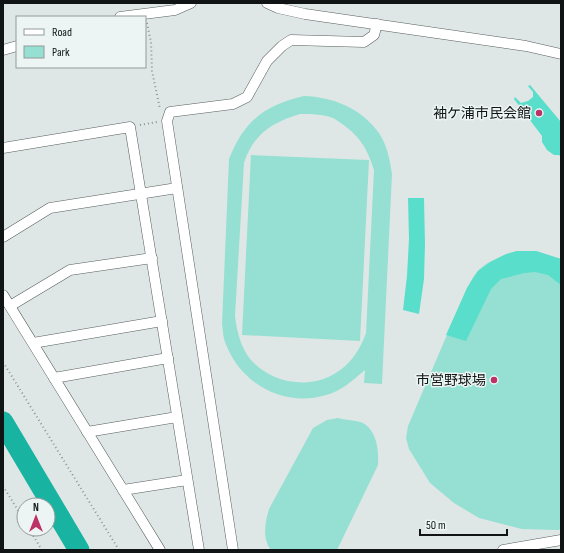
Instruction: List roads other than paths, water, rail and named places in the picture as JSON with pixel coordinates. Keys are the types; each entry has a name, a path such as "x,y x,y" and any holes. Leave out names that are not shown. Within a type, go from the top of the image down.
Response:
{"street":[{"path":"128,16 176,10 191,3"},
{"path":"267,3 278,8 305,14 526,46 561,54"},
{"path":"233,550 166,121 170,112 233,104 247,97 267,61 282,46 291,40 364,42 374,35 377,24"},
{"path":"3,50 16,46"},
{"path":"3,148 130,127 199,550"},
{"path":"3,237 50,208 177,188"},
{"path":"10,306 70,270 152,258"},
{"path":"3,296 160,550"},
{"path":"32,343 162,321"},
{"path":"54,378 168,358"},
{"path":"87,432 177,417"},
{"path":"123,490 188,480"},
{"path":"504,550 561,540"}],"waterway":[{"path":"3,422 79,550"}],"place":[{"name":"袖ケ浦市民会館","path":"539,113"},
{"name":"市営野球場","path":"494,380"}]}
